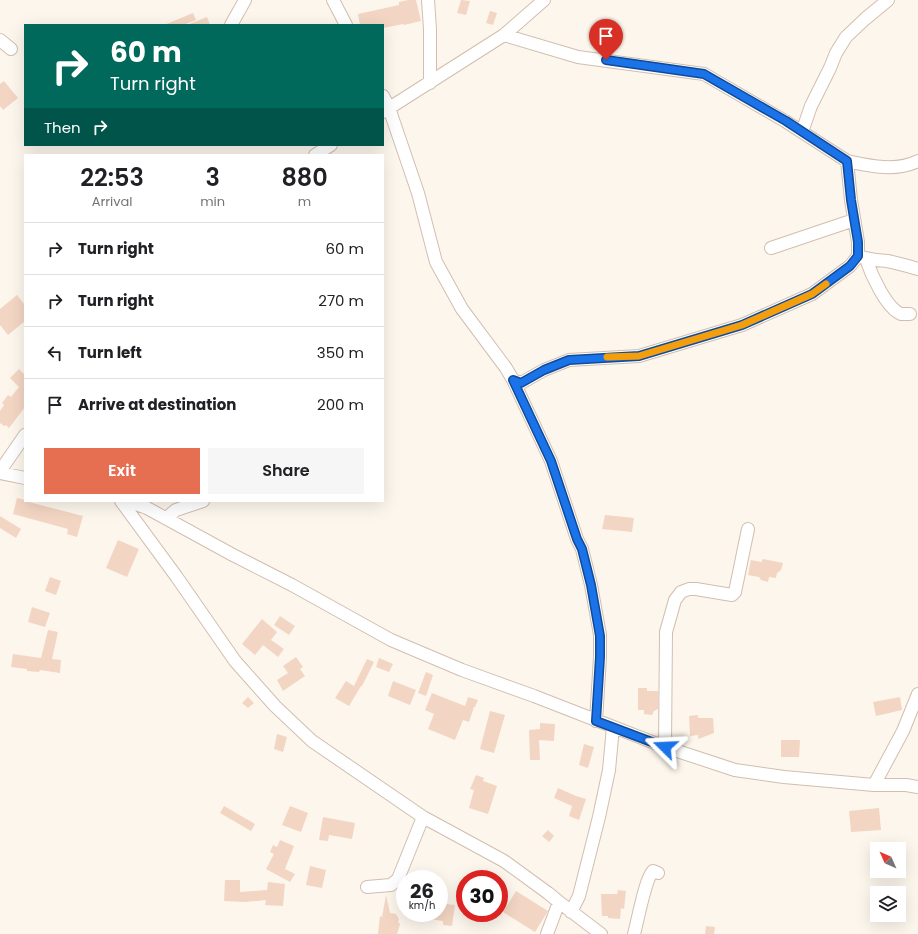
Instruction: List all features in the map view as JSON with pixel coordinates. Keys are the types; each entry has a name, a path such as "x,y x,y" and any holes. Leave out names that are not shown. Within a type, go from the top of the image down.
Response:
{"street":[{"path":"232,24 245,0"},
{"path":"333,0 345,24"},
{"path":"428,0 430,83"},
{"path":"544,0 504,36 386,110 418,193 436,262 462,309 506,368 513,380 551,461 577,539 582,549 591,585 600,636 596,721"},
{"path":"802,132 811,106 836,53 846,37 888,0"},
{"path":"504,36 578,57 704,74 786,121 847,161 889,168 912,164 918,161"},
{"path":"0,40 11,49"},
{"path":"317,154 329,146"},
{"path":"847,161 854,220 862,257 876,284 892,307 901,314 910,314"},
{"path":"771,248 854,220"},
{"path":"513,380 521,383 544,370 569,360 639,356 742,325 812,294 862,257 902,264 918,269"},
{"path":"24,436 0,472 24,478"},
{"path":"122,502 176,576 234,661 275,706 312,741 423,817 504,861 601,934"},
{"path":"131,502 147,508 392,640 462,670 534,696 665,747 735,770 784,777 874,785 906,785 918,787"},
{"path":"167,519 176,510 200,502"},
{"path":"665,747 666,632 675,600 681,592 689,589 732,595 735,592 748,529"},
{"path":"874,785 903,730 918,694"},
{"path":"571,912 579,896 599,817 609,770 613,727"},
{"path":"367,887 391,885 398,879 423,817"},
{"path":"634,934 650,874 653,871 658,873"},
{"path":"547,934 559,902"}],"building":[{"path":"416,0 421,21 384,28 384,24 360,24 358,14 399,5 399,2"},
{"path":"461,0 470,1 466,15 457,13"},
{"path":"490,11 497,13 493,25 486,23"},
{"path":"193,13 196,20 186,24 166,24"},
{"path":"207,17 210,24 190,24"},
{"path":"4,81 18,98 3,110 0,106 0,84"},
{"path":"17,295 24,304 24,322 8,335 0,325 0,309"},
{"path":"19,369 24,374 24,408 9,428 0,423 0,411 4,405 2,403 8,395 11,397 19,387 10,378"},
{"path":"17,498 24,500 24,502 83,516 77,537 67,534 68,529 13,514"},
{"path":"605,515 634,518 632,532 602,529"},
{"path":"0,516 21,529 16,538 0,528"},
{"path":"118,540 139,549 127,577 106,568"},
{"path":"763,559 783,563 781,570 777,573 776,578 769,577 768,582 761,580 759,577 748,575 751,560 761,562"},
{"path":"50,577 61,581 56,595 45,591"},
{"path":"32,607 50,613 45,627 28,622"},
{"path":"280,616 295,626 289,635 274,625"},
{"path":"262,619 277,632 271,640 284,649 278,657 263,645 255,655 242,644"},
{"path":"48,630 58,632 52,659 61,660 60,673 40,670 39,672 27,671 27,669 11,667 13,654 41,658"},
{"path":"296,657 303,667 300,669 305,676 283,691 277,680 288,673 283,666"},
{"path":"379,658 393,664 389,672 376,667"},
{"path":"367,659 374,662 362,686 349,706 335,698 346,681 354,686"},
{"path":"426,672 433,675 426,696 418,693"},
{"path":"393,681 416,690 410,705 388,696"},
{"path":"638,688 647,688 647,691 658,691 658,709 654,711 652,715 644,714 644,710 638,710"},
{"path":"432,693 465,706 468,697 478,700 469,722 463,720 455,740 428,729 434,714 425,710"},
{"path":"248,697 254,703 248,708 242,703"},
{"path":"900,697 902,710 876,716 873,702"},
{"path":"490,711 505,715 494,753 480,749"},
{"path":"698,715 698,718 713,718 714,733 698,739 698,735 690,736 689,716"},
{"path":"540,723 555,724 554,741 539,740 540,760 530,760 529,730 540,729"},
{"path":"277,734 287,737 283,752 274,749"},
{"path":"781,740 800,740 799,757 781,757"},
{"path":"584,744 594,747 588,768 579,765"},
{"path":"476,775 484,778 483,781 497,786 488,814 469,808 474,790 470,789"},
{"path":"558,788 586,799 579,820 569,816 572,806 554,798"},
{"path":"224,806 255,824 251,831 220,813"},
{"path":"290,806 308,813 301,832 282,825"},
{"path":"879,808 881,830 851,832 849,811"},
{"path":"323,817 355,823 352,839 329,835 328,841 319,840"},
{"path":"548,830 554,836 549,842 542,836"},
{"path":"280,840 294,846 285,869 295,874 290,882 266,869 274,854 270,852 273,845 277,847"},
{"path":"310,866 326,870 322,888 306,885"},
{"path":"225,880 240,880 240,892 267,890 268,882 285,884 283,906 265,905 266,900 245,902 224,901"},
{"path":"618,890 626,891 624,909 621,908 620,919 602,916 601,894 617,894"},
{"path":"516,891 548,911 535,932 508,915 508,904"},
{"path":"386,895 390,913 396,914 396,922 400,924 397,934 378,934 380,916 382,917"},
{"path":"448,904 455,905 452,926 443,925 443,922 448,922"},
{"path":"706,926 715,927 714,934 705,934"}],"slow traffic":[{"path":"607,357 639,356 742,325 812,294 826,284"}],"route":[{"path":"606,60 704,74 786,121 847,161 851,200 858,242 858,256 850,266 812,294 742,325 639,356 569,360 544,370 521,383 513,380 551,461 577,539 582,549 591,585 600,636 596,721 665,747"}]}
